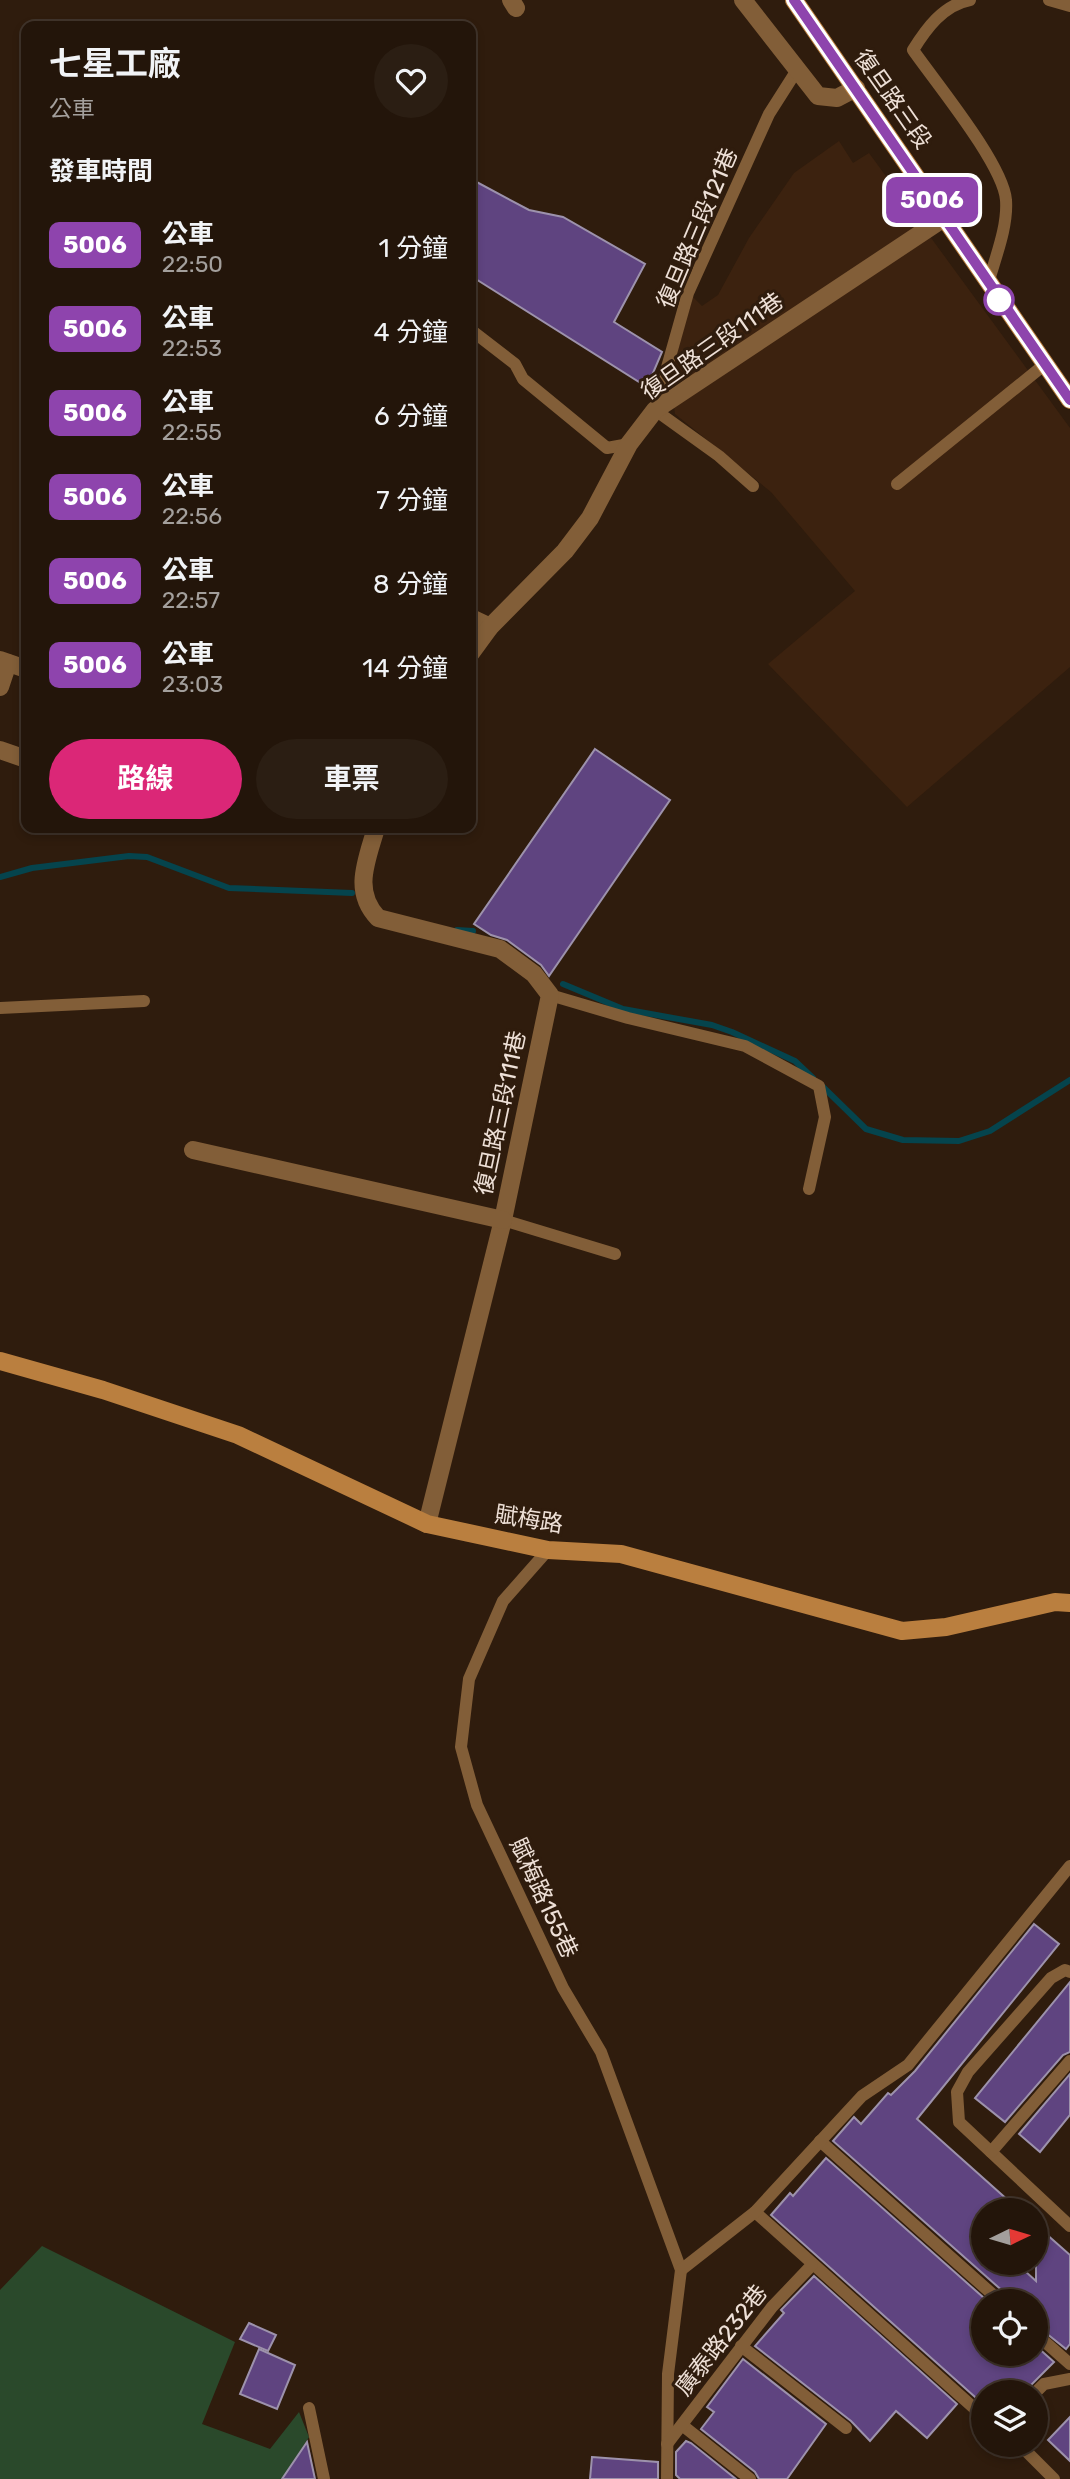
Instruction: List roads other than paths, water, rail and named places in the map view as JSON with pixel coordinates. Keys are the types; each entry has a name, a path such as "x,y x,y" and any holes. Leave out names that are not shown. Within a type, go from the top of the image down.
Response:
{"street":[{"path":"743,0 818,96 837,98 856,88"},
{"name":"復旦路三段","path":"794,0 1070,400"},
{"name":"復旦路三段111巷","path":"476,646 490,627 565,551 590,518 629,444 655,411 944,218"},
{"path":"476,620 490,627"},
{"path":"0,687 4,661 21,667"},
{"path":"0,750 21,757"},
{"path":"375,833 361,881 369,909 378,919 500,949 534,974 550,995"},
{"name":"復旦路三段111巷","path":"427,1524 503,1220 550,995"},
{"path":"193,1150 503,1220"},
{"name":"賦梅路","path":"0,1361 103,1390 238,1435 427,1524 548,1550 621,1554 902,1630 946,1627 1055,1602 1070,1603"}],"lane":[{"path":"970,0 963,1 929,23 913,50 998,172 1006,198 1006,215 988,284"},
{"path":"1049,0 1070,6"},
{"name":"復旦路三段121巷","path":"655,411 688,293 769,114 797,70"},
{"path":"476,334 515,365 523,379 607,447 629,444"},
{"path":"897,484 1044,365"},
{"path":"655,411 719,456 753,486"},
{"path":"550,995 628,1018 745,1046 819,1086 825,1117 809,1189"},
{"path":"0,1008 144,1001"},
{"path":"503,1220 615,1254"},
{"name":"賦梅路155巷","path":"548,1550 503,1601 469,1679 461,1747 477,1805 563,1988 601,2052 681,2270"},
{"path":"667,2479 668,2374 681,2270 755,2212 862,2096 908,2065 1070,1866"},
{"path":"1070,1972 1065,1970 1051,1978 968,2072 957,2092 959,2122 1070,2226"},
{"path":"991,2152 1070,2061"},
{"path":"820,2141 986,2289"},
{"path":"755,2212 971,2406"},
{"name":"廣泰路232巷","path":"667,2444 772,2307 812,2265"},
{"path":"1048,2345 1070,2364"},
{"path":"741,2346 846,2428"},
{"path":"1048,2383 1070,2379"},
{"path":"309,2408 324,2479"},
{"path":"682,2425 750,2479"},
{"path":"1032,2457 1054,2479"}],"waterway":[{"path":"0,877 32,868 129,856 147,857 229,888 352,893"},
{"path":"457,930 473,931"},
{"path":"563,984 623,1009 712,1025 732,1032 795,1061 813,1078"},
{"path":"821,1085 866,1129 903,1140 959,1141 990,1131 1070,1080"}]}
